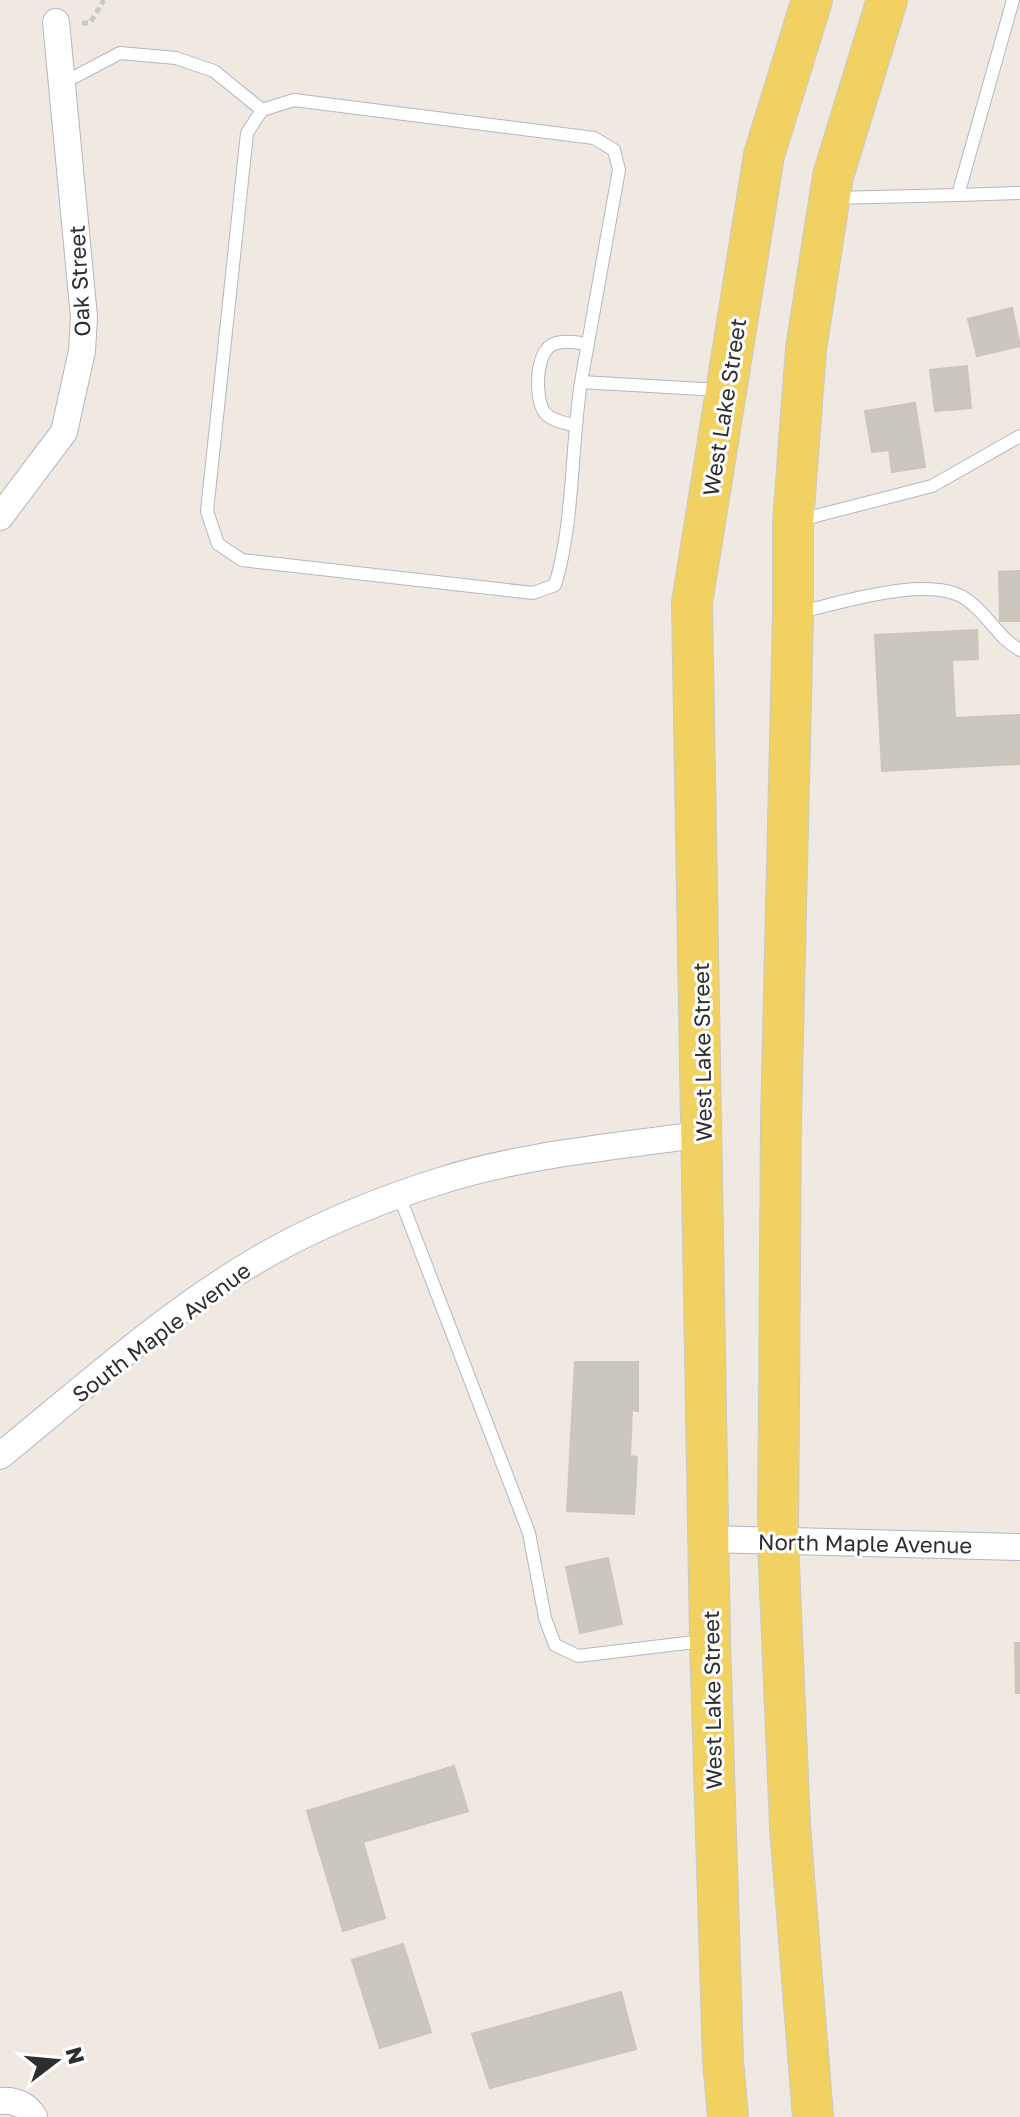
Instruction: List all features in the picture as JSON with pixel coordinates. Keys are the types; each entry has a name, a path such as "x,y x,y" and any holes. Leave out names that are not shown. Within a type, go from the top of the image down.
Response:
{"main road":[{"name":"West Lake Street","path":"728,2117 722,2044 710,1640 692,603 764,155 812,0"},
{"path":"813,2117 790,1826 778,1541 781,1104 793,522 806,349 833,176 887,0"}],"street":[{"name":"Oak Street","path":"0,517 64,432 82,351 84,317 56,22"},
{"name":"South Maple Avenue","path":"0,1456 150,1335 218,1285 282,1246 355,1211 443,1180 536,1158 703,1134"},
{"name":"North Maple Avenue","path":"709,1539 1020,1547"},
{"path":"0,2101 11,2100 24,2105 34,2117"}],"lane":[{"path":"958,195 1013,0"},
{"path":"63,83 120,53 176,58 214,71 262,110"},
{"path":"294,100 594,138 614,150 619,170 586,344 574,425 563,558 555,585 533,593 242,560 218,544 207,511 247,133 262,110 294,100"},
{"path":"830,198 1020,193"},
{"path":"574,425 545,412 539,397 540,361 544,351 554,343 586,344"},
{"path":"581,382 727,390"},
{"path":"793,522 932,486 1020,436"},
{"path":"793,614 895,590 954,592 969,600 1006,642 1020,650"},
{"path":"399,1195 529,1533 545,1618 555,1645 578,1656 710,1640"}],"building":[{"path":"1012,308 1020,346 977,356 968,319"},
{"path":"967,366 971,408 935,411 930,370"},
{"path":"915,403 925,467 892,472 889,450 872,452 865,411"},
{"path":"1020,571 1020,621 1000,621 999,572"},
{"path":"977,630 978,659 952,660 955,718 1020,715 1020,764 882,771 875,635"},
{"path":"575,1362 638,1362 638,1411 632,1410 630,1456 637,1457 634,1514 567,1511"},
{"path":"608,1558 622,1624 580,1633 566,1567"},
{"path":"1015,1643 1020,1643 1020,1693 1016,1693"},
{"path":"454,1766 468,1811 363,1842 385,1918 343,1931 307,1811"},
{"path":"403,1944 431,2032 380,2048 352,1960"},
{"path":"621,1992 636,2049 490,2088 472,2034"}]}
